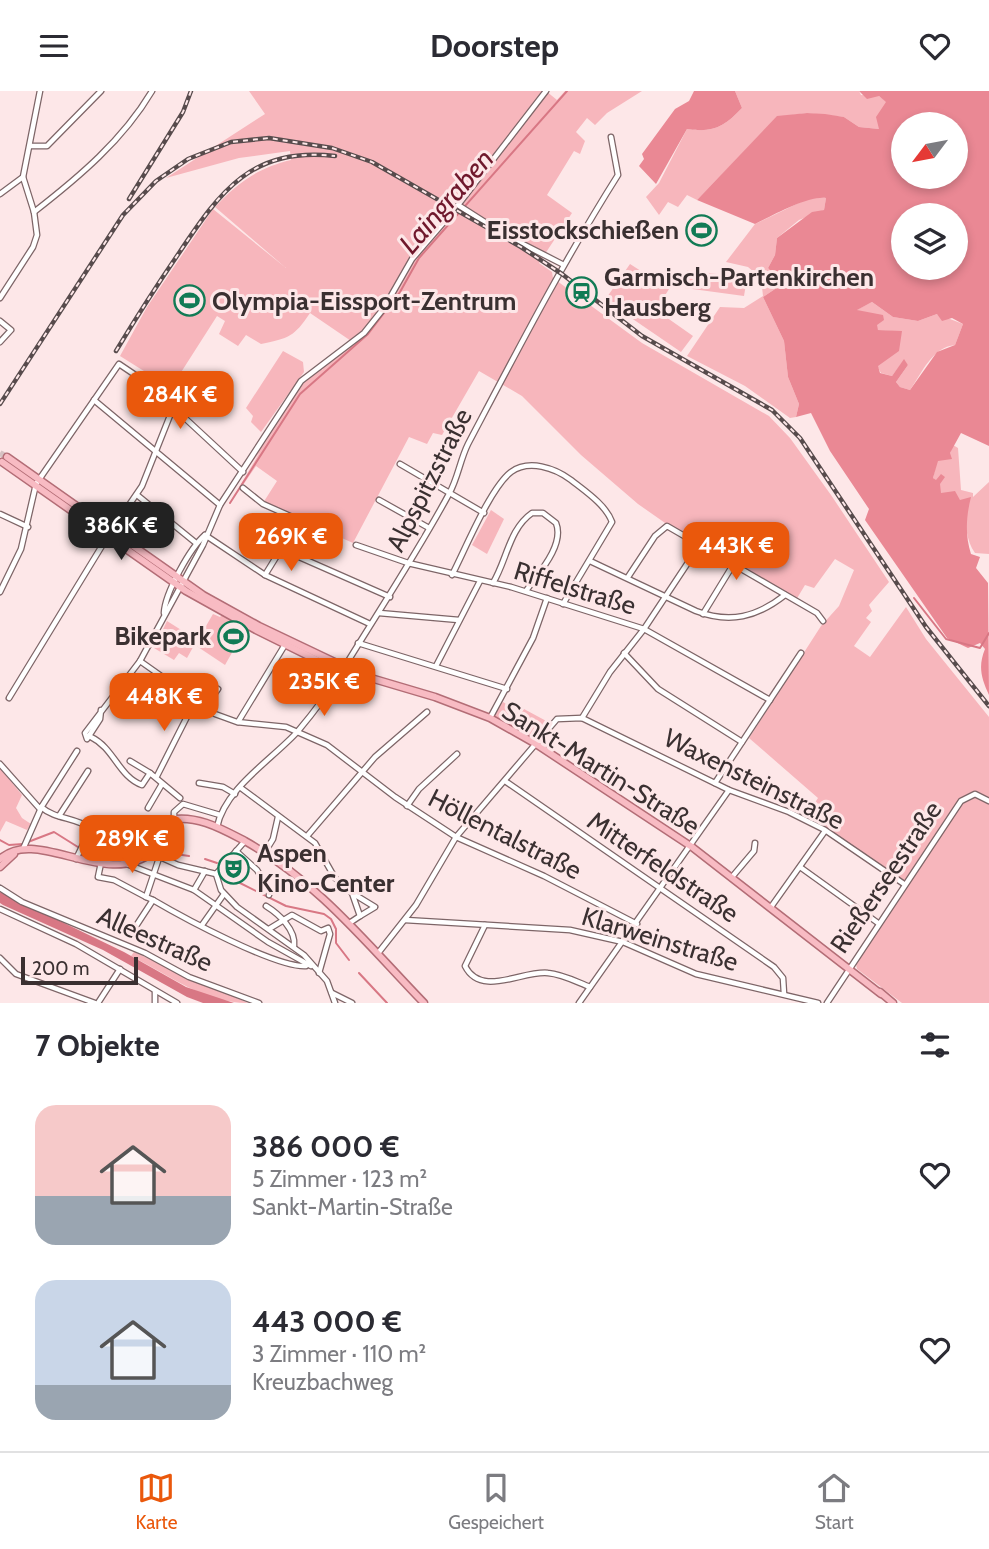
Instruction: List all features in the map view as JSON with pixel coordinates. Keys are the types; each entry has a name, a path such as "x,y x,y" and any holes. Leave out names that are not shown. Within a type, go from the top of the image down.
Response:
{"main road":[{"name":"Sankt-Martin-Straße","path":"4,459 179,582 286,643 342,670 435,697 489,718 536,744 692,846 893,1003"},
{"path":"0,859 9,852 36,849 76,860 123,863 141,860 155,848 165,822 174,819 217,827 264,852 296,874 351,922 424,1003"},
{"path":"0,867 23,849"}],"street":[{"path":"0,298 33,247 37,235 34,212 23,177 40,91"},
{"path":"30,146 47,146 101,91"},
{"path":"34,212 80,177 131,122 152,91"},
{"path":"546,91 461,208 562,264"},
{"name":"Alpspitzstraße","path":"220,814 261,764 296,733 390,597 450,492 466,448 562,264 618,175 611,137"},
{"path":"0,194 23,177"},
{"path":"179,582 203,545 220,505 301,381 364,333 394,292 402,273 450,215"},
{"path":"0,321 11,330 1,342"},
{"path":"0,591 10,575 28,527 38,481 121,363 169,397 174,408 243,471"},
{"path":"94,400 220,505"},
{"path":"9,698 137,495 174,408"},
{"path":"400,464 484,513"},
{"path":"452,575 484,513 510,473 519,468 538,465 559,473 596,500 612,522 563,604"},
{"path":"243,488 263,504 299,520 265,575"},
{"path":"137,495 196,543"},
{"path":"379,500 429,527"},
{"path":"493,583 505,563 517,529 532,513 543,513 556,523 559,535 552,553 526,591"},
{"path":"0,514 28,527"},
{"path":"628,577 655,536 667,526 699,546 710,549 822,619"},
{"path":"150,773 140,785 127,777 103,742 91,737 86,738 85,733 140,661 196,543 205,535"},
{"path":"205,535 265,575 370,624"},
{"name":"Riffelstraße","path":"356,545 452,575 526,591 644,629 770,700"},
{"path":"379,952 405,920 456,837 557,719 582,718 699,546"},
{"path":"281,549 390,597"},
{"path":"590,561 703,614 742,618 762,611 785,595"},
{"path":"703,614 733,565"},
{"path":"436,666 480,581"},
{"path":"489,718 533,638 547,598"},
{"path":"379,613 459,620"},
{"path":"237,722 286,643"},
{"path":"358,643 507,688"},
{"path":"624,653 658,689 742,742"},
{"path":"715,783 801,653"},
{"name":"Höllentalstraße","path":"140,661 195,701 237,722 273,725 327,744 407,806 456,837 544,876 637,924"},
{"path":"205,707 218,689"},
{"path":"157,776 195,701"},
{"path":"308,835 362,771 427,712"},
{"name":"Waxensteinstraße","path":"582,718 729,790 789,812 825,830 904,884"},
{"path":"23,849 41,808 77,751"},
{"path":"407,806 419,789 457,754"},
{"path":"130,761 157,776 180,798"},
{"path":"0,764 41,808 59,816 73,817 91,828 76,860"},
{"path":"59,816 88,771"},
{"name":"Mitterfeldstraße","path":"505,781 780,973 785,983 784,994"},
{"path":"148,808 162,783"},
{"path":"200,783 223,787 234,796"},
{"path":"241,788 278,817 308,835 335,878 352,893 375,907 351,922"},
{"path":"579,1003 729,790"},
{"name":"Rießerseestraße","path":"827,1003 961,801 975,794 989,801"},
{"path":"174,819 181,804 220,814 217,827"},
{"path":"264,852 273,839 272,833 278,817"},
{"path":"771,907 825,830"},
{"path":"159,858 205,871 220,869 244,841"},
{"path":"733,877 754,851 755,843"},
{"path":"146,897 159,858 155,848"},
{"path":"236,851 257,870 270,891 269,895"},
{"path":"101,863 98,877 114,880 265,956 291,966 311,966"},
{"path":"123,863 194,890 268,942 311,966"},
{"path":"800,867 878,923"},
{"path":"220,869 224,894 294,946 318,973 332,993 335,1003"},
{"path":"194,890 205,871"},
{"name":"Alleestraße","path":"0,888 22,901 145,953 189,977 258,1003"},
{"path":"352,893 360,916"},
{"path":"202,925 224,894"},
{"path":"136,926 153,900"},
{"path":"266,906 283,920 294,938 294,946"},
{"path":"0,909 76,944 177,1003"},
{"path":"269,929 292,915 321,931 328,928 331,932 318,973"},
{"name":"Klarweinstraße","path":"405,920 553,927 623,941 696,974 818,1003"},
{"path":"485,925 465,966 474,977 493,982 548,972 590,988"},
{"path":"0,958 16,974 96,1003 120,969"},
{"path":"155,991 155,1003"},
{"path":"332,993 352,1003"}],"shaded area":[{"path":"249,91 546,91 557,100 565,91 642,91 607,113 595,125 587,118 576,132 585,141 580,154 574,151 547,195 572,213 539,263 552,272 553,278 642,343 769,416 790,438 889,582 869,605 872,611 866,618 871,622 854,646 870,657 906,607 926,639 989,717 989,1003 902,1003 857,969 856,964 909,885 840,837 805,818 818,798 749,738 821,626 839,606 854,570 835,559 814,588 805,585 796,600 668,525 638,504 581,455 522,396 479,371 442,435 433,433 427,444 409,437 353,543 263,503 277,481 256,466 243,485 241,484 260,452 237,482 303,381 320,367 323,370 321,366 354,343 310,313 295,332 285,338 261,344 246,335 238,346 219,334 225,321 217,316 171,388 120,356 147,307 213,209 286,268 215,207 249,177 268,167 291,160 290,151 239,158 166,178 265,114"},
{"path":"694,91 735,91 742,108 718,127 687,129 656,184 639,166 644,159 642,154 675,109 689,101"},
{"path":"735,91 859,91 861,95 879,96 887,102 879,129 859,127 844,117 807,113 777,117 697,200 687,195 678,207 668,202 659,215 646,197 659,183 687,129 711,129 729,120 742,108"},
{"path":"859,91 989,91 989,446 961,433 950,453 952,459 938,461 933,478 936,480 941,474 945,477 940,484 941,493 955,491 960,500 971,497 967,526 969,547 971,554 980,557 976,568 988,583 989,695 981,672 985,649 980,643 968,648 947,638 865,520 869,509 830,451 811,413 796,417 799,404 788,377 784,341 763,297 775,289 773,274 768,268 775,255 777,238 812,212 824,210 826,198 800,203 755,224 697,200 777,116 825,114 844,117 859,127 879,129 876,117 886,102 879,96 867,99","holes":["872,302 893,317 918,321 937,314 942,321 952,318 963,324 955,345 937,352 910,390 900,387 896,382 908,365 904,359 892,376 880,373 878,366 899,351 902,331 878,330 877,325 884,320 883,315 857,310"]},
{"path":"811,197 826,198 824,210 799,220 777,238 775,255 768,268 773,274 775,289 763,297 784,341 788,377 799,404 796,417 790,418 745,386 687,356 720,307 744,308 763,296 761,278 748,267 726,262 755,224"},
{"path":"630,264 669,289 656,310 693,336 681,352 605,300"},
{"path":"687,270 747,278 744,296 685,288"},
{"path":"872,302 893,317 918,321 937,314 963,324 955,345 940,350 934,356 910,390 900,387 896,382 908,365 904,360 892,376 881,373 877,366 892,331 878,330 869,315 856,310"},
{"path":"283,351 303,362 304,372 261,432 251,422 253,416 246,408"},
{"path":"953,445 958,448 961,490 973,493 973,497 989,482 989,554 975,553 969,541 960,500 940,493 939,484 933,478 937,461 950,453"},
{"path":"491,510 504,519 487,554 472,545"},
{"path":"213,614 220,617 222,615 246,628 225,665 195,645"},
{"path":"167,621 197,640 187,658 179,653 174,660 154,648"},
{"path":"503,702 521,713 524,709 550,723 537,741 492,717"},
{"path":"0,768 22,795 16,808 22,818 31,824 27,830 6,821 0,832"},
{"path":"114,818 155,834 148,849 131,858 107,858"},
{"path":"0,892 124,952 186,987 234,1003 203,1003 187,997 103,950 3,905 0,903"},
{"path":"134,952 248,1003 232,1002 202,993 131,956"}],"waterway":[{"name":"Laingraben","path":"230,503 300,394 368,334 400,292 419,258 567,91"},
{"path":"914,598 946,639 980,648 989,633"},
{"path":"28,842 54,832 97,859 137,856"},
{"path":"0,840 9,845 23,844"},
{"path":"162,852 189,856"},
{"path":"205,859 217,863"},
{"path":"224,871 238,882 286,906 324,914 331,919 336,929"},
{"path":"336,930 336,943 349,960"},
{"path":"359,973 387,1003"}],"tunnel":[{"path":"0,453 7,457"}],"railway":[{"path":"129,199 183,112 191,91"},
{"path":"0,404 123,215 156,181 188,159 231,142 269,138 332,148 372,162 521,247 562,274 642,336 772,410 800,438 926,627 989,706"},
{"path":"116,351 194,230 225,192 260,166 306,155 335,156"}],"place":[{"name":"Eisstockschießen","path":"702,230"},
{"name":"Garmisch-Partenkirchen Hausberg","path":"581,292"},
{"name":"Olympia-Eissport-Zentrum","path":"189,301"},
{"name":"Bikepark","path":"234,636"},
{"name":"Aspen Kino-Center","path":"234,868"}]}
